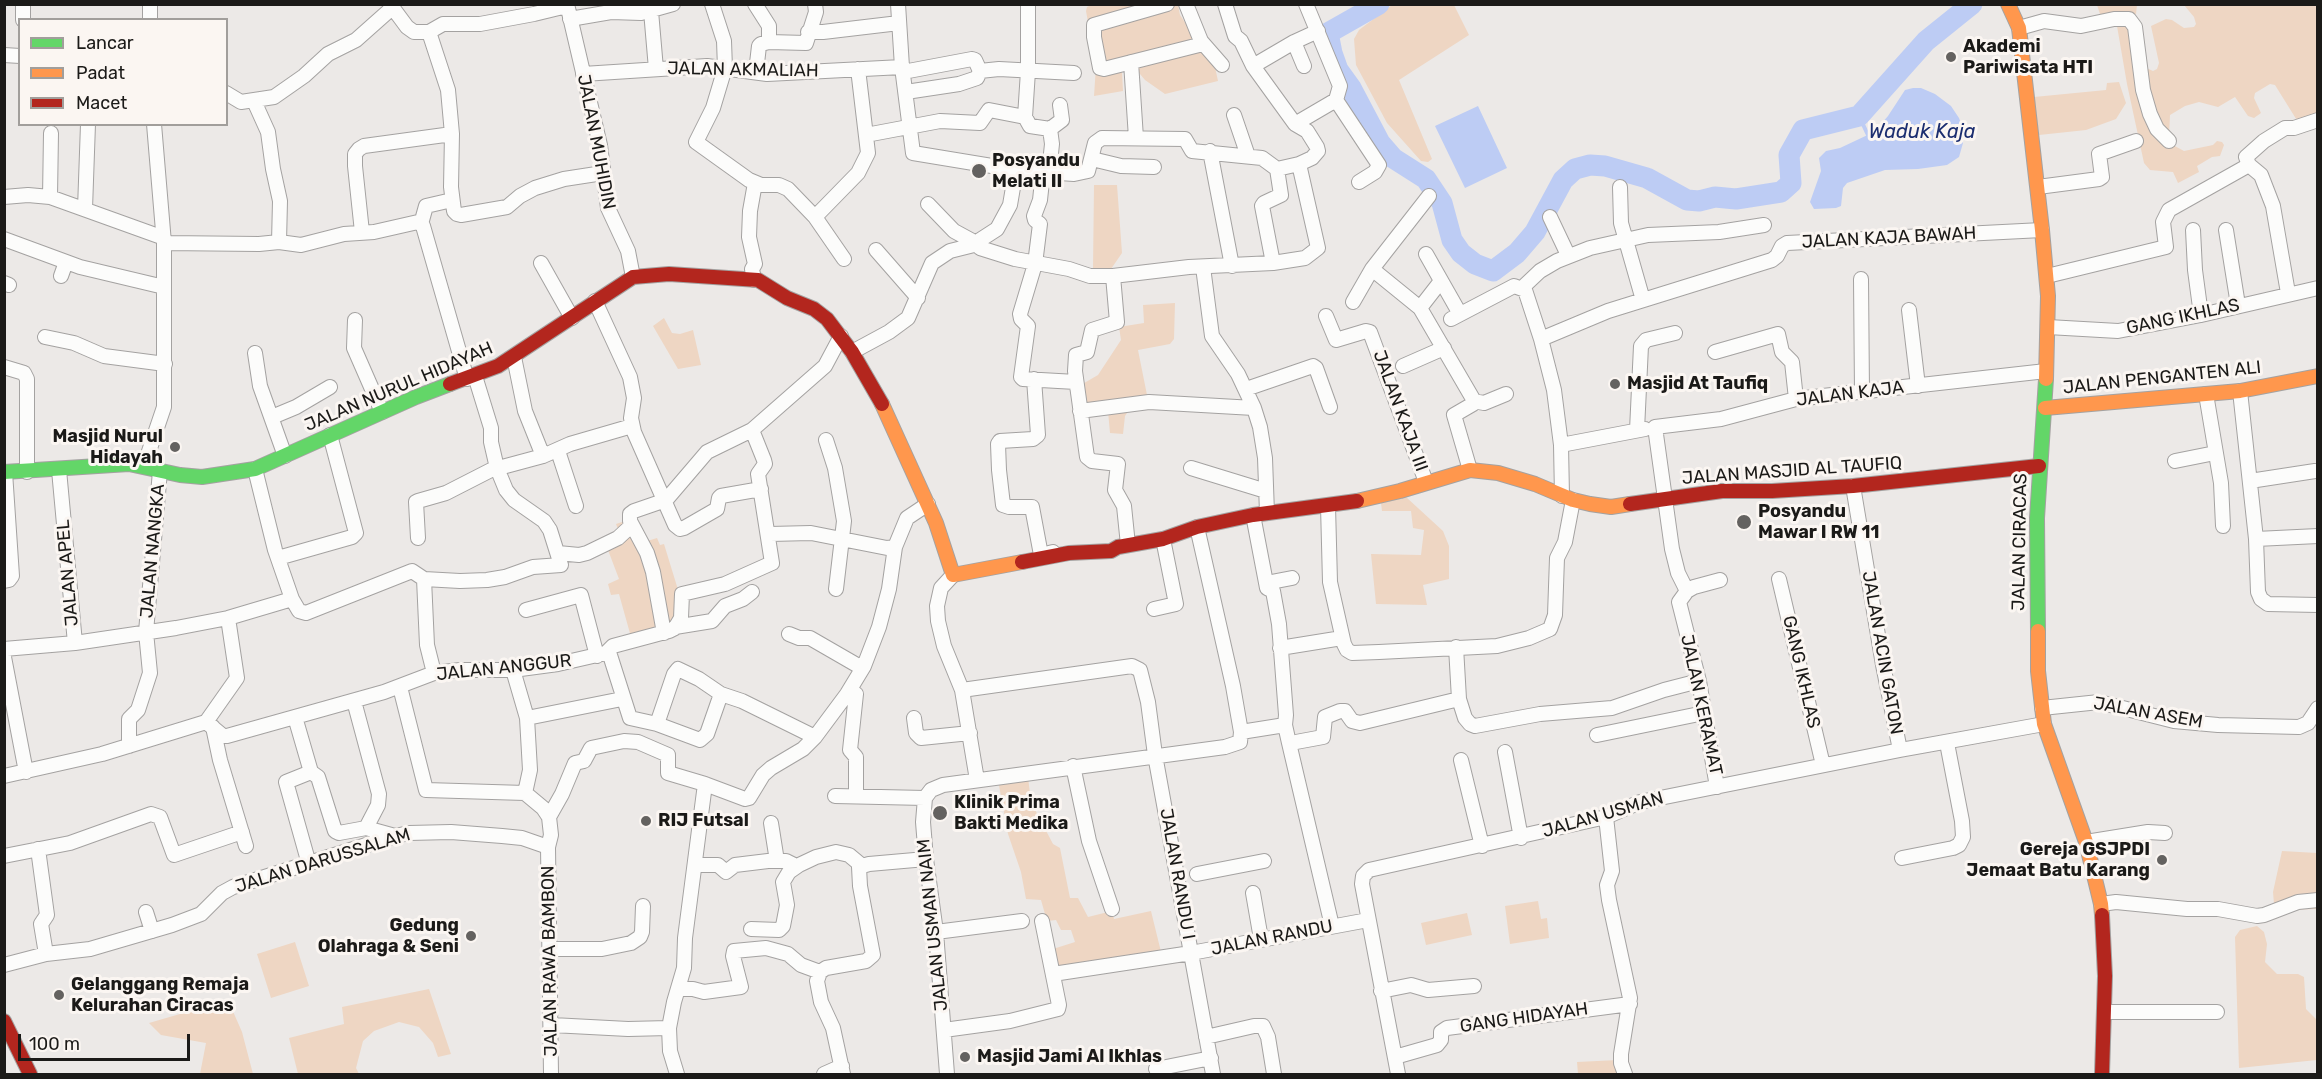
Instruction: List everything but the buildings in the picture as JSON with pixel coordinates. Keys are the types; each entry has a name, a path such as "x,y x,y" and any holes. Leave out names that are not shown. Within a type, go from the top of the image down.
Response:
{"street":[{"path":"228,94 241,102 274,97 286,90 328,54 356,40 391,6 411,31 429,32 443,24 480,24 568,10 597,13 651,11 673,4"},
{"path":"712,4 724,41 724,68 713,108 696,142 755,183 784,186 815,217 844,259"},
{"path":"755,4 769,23 769,42"},
{"path":"756,72 761,44 807,41 816,12 815,4"},
{"path":"898,4 911,150 916,154 1016,170 1084,173 1088,171 1098,139 1136,138 1185,139 1192,151 1262,158 1277,169 1281,195 1264,202 1262,206 1273,263"},
{"path":"1028,4 1025,117 1030,126 1050,129 1062,120 1060,105"},
{"path":"1167,4 1093,27 1100,68 1104,69 1203,44"},
{"path":"1186,4 1203,44 1222,65"},
{"path":"1225,4 1235,36 1241,41 1253,66 1295,124 1306,131 1318,151 1312,158 1299,164 1277,169"},
{"path":"1295,124 1336,100 1340,86 1306,4"},
{"name":"JALAN CIRACAS","path":"2008,4 2019,28 2047,276 2048,327 2045,408 2039,466 2037,617 2042,708 2044,724 2086,842 2101,904 2105,944 2102,1074"},
{"name":"JALAN MUHIDIN","path":"568,10 600,145 608,208 628,251 633,277"},
{"path":"651,11 656,69"},
{"path":"2019,28 2044,21 2081,26 2114,19 2129,19 2135,27 2143,90 2150,114 2157,129 2169,141"},
{"path":"808,32 899,23"},
{"path":"429,32 448,90 452,134 450,187 453,206 461,215 507,207 520,196 535,188 564,179 603,173"},
{"path":"1253,66 1294,42 1318,32"},
{"path":"1294,42 1304,66"},
{"name":"JALAN AKMALIAH","path":"584,74 707,66 767,74 903,69 972,59 975,60 980,71"},
{"path":"1131,62 1136,138"},
{"path":"815,217 858,173 868,153 858,69"},
{"path":"906,92 959,84 977,78 980,71 999,69 1074,73"},
{"path":"1336,100 1379,165 1374,172 1359,182"},
{"path":"254,101 268,132 280,201 279,242"},
{"path":"866,135 940,121 980,123 989,110 1025,117"},
{"path":"1234,115 1248,156"},
{"path":"2288,293 2275,216 2260,175 2246,157 2264,141 2285,128 2294,128 2318,120"},
{"path":"85,209 88,126"},
{"path":"144,466 165,407 164,240 154,126"},
{"path":"1050,129 1052,144 1040,200 1034,216 1040,224 1035,264 1020,314 1021,319 1028,326 1021,377 1076,382"},
{"path":"50,197 51,133"},
{"path":"362,232 355,166 355,154 358,149 364,146 452,134"},
{"path":"2038,187 2099,179 2102,177 2099,154 2136,141"},
{"path":"1210,151 1232,266"},
{"path":"1092,159 1132,167 1154,167"},
{"path":"928,204 954,231 978,244 980,248 1035,264 1068,269 1090,276 1273,263 1305,258 1318,248 1299,164"},
{"path":"2047,276 2166,247 2163,222 2169,210 2250,165"},
{"path":"852,352 902,324 911,314 932,263 944,254 978,244 997,230 1010,205 1016,170"},
{"path":"754,280 752,269 755,264 749,237 750,211 755,183"},
{"path":"1620,187 1620,208 1625,240 1643,300"},
{"path":"6,201 28,195 50,197 164,240 259,244 279,242 301,245 419,223"},
{"path":"1353,302 1372,268 1429,196"},
{"path":"255,469 278,558 292,599 299,611 306,613 408,571 424,579 460,581 506,577 533,567 561,565 544,521 510,496 497,468 491,442 491,428 471,377 419,223 426,206 453,206"},
{"path":"1550,217 1568,255"},
{"path":"1522,288 1540,271 1568,255 1648,234 1719,232 1764,225"},
{"name":"JALAN KAJA BAWAH","path":"1541,339 1597,315 1772,260 1787,243 2043,230"},
{"path":"2193,230 2194,266 2201,315"},
{"path":"2226,230 2238,305"},
{"path":"4,239 66,262 120,278 164,287"},
{"path":"876,250 918,298"},
{"path":"1328,506 1330,582 1342,638 1347,650 1352,652 1506,644 1550,629 1555,615 1557,558 1565,542 1568,498 1554,390 1527,295 1522,288 1514,286 1455,317 1441,281 1425,254"},
{"path":"61,276 66,262"},
{"path":"541,263 572,318"},
{"path":"1203,267 1214,341 1232,364 1246,389 1254,408 1265,458 1266,491 1261,514 1266,584 1267,589 1273,591 1275,601 1286,715 1285,725 1332,926"},
{"path":"1372,268 1420,308 1473,401"},
{"name":"JALAN NURUL HIDAYAH","path":"5,472 129,464 202,477 255,469 416,397 471,377 514,357 633,277 669,274 754,280 764,282 787,297 814,309 827,319 852,352 887,412 928,504 954,575"},
{"path":"1034,379 1038,435 1034,440 1001,441 998,444 1003,505 1032,507 1041,555 1069,549 1123,546 1124,506 1116,490 1118,464 1092,462 1088,459 1076,382 1076,355 1087,352 1092,330 1117,322 1113,276"},
{"path":"1861,279 1862,392"},
{"path":"1420,308 1441,281"},
{"name":"GANG IKHLAS","path":"2048,327 2113,332 2201,315 2288,293 2318,288"},
{"path":"595,301 630,377 634,398 632,426 675,525 680,529 717,509 721,495 760,489"},
{"path":"1909,310 1918,386"},
{"name":"JALAN KAJA III","path":"1326,316 1337,340 1366,331 1370,332 1426,482"},
{"path":"355,320 356,353 382,412"},
{"path":"1637,430 1641,346 1646,340 1675,333"},
{"path":"1715,352 1777,333 1783,354 1792,362 1796,399"},
{"path":"670,630 647,553 629,518 632,512 666,500 707,452 752,430 825,366 841,336"},
{"path":"45,337 74,343 104,356 165,364"},
{"path":"1403,366 1444,348"},
{"path":"255,353 260,386 285,456"},
{"path":"514,357 525,411 543,456"},
{"path":"1246,389 1313,366 1316,368 1330,407"},
{"path":"4,367 24,373 27,379 27,472"},
{"name":"JALAN KAJA","path":"1561,445 1637,430 1721,419 1796,399 2046,371"},
{"name":"JALAN PENGANTEN ALI","path":"2045,408 2240,391 2318,376"},
{"path":"272,417 296,407 330,387"},
{"path":"2240,391 2256,539 2258,592 2261,599 2268,604 2318,605"},
{"path":"1470,470 1454,415 1473,401 1484,403 1506,394"},
{"path":"2206,394 2223,496 2223,526"},
{"path":"1080,411 1149,402 1254,408"},
{"path":"418,538 416,502 446,493 497,468 543,456 570,444 632,426"},
{"path":"1656,427 1678,573 1687,591 1720,580"},
{"path":"670,630 681,618 682,594 725,584 772,563 770,534 758,474 765,464 752,430"},
{"path":"278,558 352,537 356,533 330,435"},
{"path":"826,440 835,468 843,516 836,589"},
{"path":"558,450 576,506"},
{"path":"2175,461 2215,453"},
{"name":"JALAN MASJID AL TAUFIQ","path":"954,575 1069,553 1111,551 1123,546 1163,539 1197,527 1261,514 1328,506 1400,491 1470,470 1498,473 1568,498 1611,507 1722,491 1772,491 1853,486 2039,466"},
{"path":"1191,468 1266,491"},
{"name":"JALAN APEL","path":"4,649 75,643 59,470"},
{"name":"JALAN NANGKA","path":"75,643 146,632 160,471"},
{"path":"2250,481 2315,471"},
{"path":"4,581 9,580 12,576 5,472"},
{"name":"JALAN ACIN GATON","path":"1853,486 1900,750"},
{"path":"672,729 668,773 745,799 749,798 757,783 771,768 803,749 815,737 847,694 862,668 879,627 889,589 895,547 907,518 928,504"},
{"path":"558,553 579,555 587,553 618,538 632,525"},
{"path":"835,796 925,798 936,787 977,780 1236,745 1242,739 1241,732 1197,527"},
{"path":"770,534 811,533 887,548 895,547"},
{"path":"2256,539 2318,536"},
{"path":"1154,609 1176,604 1163,539"},
{"path":"954,575 941,588 937,606 938,621 944,646 962,690 977,780"},
{"path":"1266,584 1292,578"},
{"path":"424,579 427,645 434,673"},
{"name":"GANG IKHLAS","path":"1779,579 1823,765"},
{"name":"JALAN KERAMAT","path":"1687,591 1679,602 1679,609 1699,681 1718,787"},
{"name":"JALAN ANGGUR","path":"4,776 209,725 223,736 227,736 400,687 434,673 460,670 513,670 558,664 603,654 613,646 712,621 724,606 743,599 752,592"},
{"path":"526,610 581,595 630,718 657,724 700,740 707,734 722,694"},
{"path":"129,746 129,719 138,710 150,673 146,632 228,618 292,599"},
{"path":"4,856 76,841 151,814 160,817 174,855 244,839 209,725 237,678 228,618"},
{"path":"789,634 799,638 810,638 862,668"},
{"path":"1280,648 1342,638"},
{"path":"1456,647 1459,699 1470,724 1485,726 1540,714 1620,706 1664,690 1699,681"},
{"path":"4,657 26,772"},
{"name":"JALAN RANDU I","path":"962,690 1136,667 1140,670 1181,878 1191,953 1053,974"},
{"path":"657,724 677,669 699,679 722,694 742,701 815,737"},
{"path":"513,670 526,718 530,770 525,793"},
{"path":"400,687 426,790 525,793 543,808 549,817 574,765 584,761 591,748 631,742 668,755"},
{"path":"855,693 850,750 856,757 856,796"},
{"path":"526,718 622,699"},
{"path":"1289,743 1323,737 1325,717 1340,711 1345,711 1352,721 1360,723 1459,699"},
{"path":"354,701 379,794 378,805 366,828"},
{"name":"JALAN ASEM","path":"2042,708 2099,702 2174,721 2218,725 2299,727 2308,723 2318,708"},
{"path":"1597,735 1704,713"},
{"path":"295,717 311,772 318,777 337,832 366,828 395,836"},
{"path":"915,718 916,733 921,738 970,733"},
{"name":"JALAN USMAN","path":"1398,1074 1362,884 1363,876 1369,870 1521,838 1606,817 1640,802 2044,724"},
{"path":"1241,732 1285,725"},
{"path":"1902,858 1953,848 1959,845 1963,837 1947,743"},
{"path":"1505,752 1521,838"},
{"path":"1461,760 1482,846"},
{"path":"1072,766 1086,830 1112,909"},
{"path":"309,864 286,782 311,772"},
{"path":"677,1074 670,1051 669,1028 684,968 685,938 705,784"},
{"name":"JALAN USMAN NAIM","path":"925,798 923,822 936,932 947,1074"},
{"name":"JALAN RAWA BAMBON","path":"549,817 551,835 548,847 551,1074"},
{"path":"1606,817 1612,871 1607,885 1630,1004 1621,1054 1625,1074"},
{"path":"771,823 777,861"},
{"name":"JALAN DARUSSALAM","path":"4,965 46,954 90,949 152,931 201,914 222,892 233,886 395,836 409,833 451,832 522,838 548,847"},
{"path":"2086,842 2148,832 2165,833"},
{"path":"38,849 47,915 41,924 46,954"},
{"path":"751,928 779,930 783,926 787,905 783,882 796,866 816,857 836,852 849,855 861,865 926,859"},
{"path":"696,865 718,865 726,872 735,865 777,861 786,861 796,866"},
{"path":"1197,874 1264,861"},
{"path":"824,1074 843,1070 833,1028 817,987 820,972 830,967 866,961 873,955 859,878 861,865"},
{"path":"1253,893 1261,939"},
{"path":"2101,904 2116,902 2187,909 2217,909 2257,916 2298,902 2318,900"},
{"path":"549,949 602,949 631,943 640,937 642,932 643,906"},
{"path":"146,912 152,931"},
{"name":"JALAN RANDU","path":"1213,1074 1191,953 1368,920"},
{"path":"936,932 1022,921"},
{"path":"944,1030 1010,1021 1056,1010 1059,1005 1042,921"},
{"path":"679,988 704,992 741,987 733,956 734,951 766,948 788,954 801,965 820,972"},
{"path":"1382,991 1411,985 1428,990 1474,986"},
{"name":"GANG HIDAYAH","path":"1395,1057 1437,1045 1440,1043 1441,1032 1447,1028 1630,1004"},
{"path":"2104,1012 2217,1012"},
{"path":"552,1025 628,1029 669,1028"},
{"path":"1206,1036 1263,1026 1268,1037 1274,1074"},
{"path":"7,1029 30,1074"},
{"path":"1156,1069 1210,1058"}],"shaded area":[{"path":"1091,5 1178,5 1180,15 1215,67 1218,81 1165,94 1145,80 1135,68 1122,72 1123,91 1094,96 1096,66 1086,11"},
{"path":"1392,5 1454,5 1469,35 1399,80 1432,159 1428,162 1421,161 1387,123 1356,65 1354,39 1359,30"},
{"path":"2097,5 2137,5 2136,14 2101,17"},
{"path":"2184,5 2317,5 2317,119 2298,122 2275,85 2270,84 2255,93 2254,98 2261,113 2254,118 2248,116 2235,97 2218,107 2199,102 2185,106 2170,115 2169,136 2173,145 2184,151 2213,145 2217,141 2224,145 2220,156 2212,157 2197,166 2199,172 2178,183 2173,172 2150,170 2144,163 2117,26 2123,22 2130,26 2144,67 2153,71 2157,69 2159,63 2151,26 2166,19 2184,28 2194,27 2196,24 2194,17"},
{"path":"2119,82 2126,103 2116,119 2086,130 2039,135 2034,97 2106,90 2107,83"},
{"path":"1094,185 1117,185 1122,253 1111,269 1093,269"},
{"path":"1175,303 1174,339 1170,344 1138,350 1149,405 1129,410 1125,416 1123,434 1110,433 1108,411 1083,412 1079,386 1098,375 1121,340 1119,327 1144,323 1143,305"},
{"path":"664,318 672,333 680,334 693,330 701,365 678,369 653,326"},
{"path":"1406,497 1443,531 1449,546 1449,579 1423,585 1427,605 1376,604 1371,554 1421,555 1424,530 1413,528 1411,511 1382,511 1381,503"},
{"path":"631,519 644,542 657,538 660,545 664,544 679,593 679,611 670,627 631,637 619,594 611,595 608,584 619,579 608,550 623,542 616,524"},
{"path":"1028,777 1031,802 1053,844 1060,848 1070,898 1078,898 1088,917 1112,911 1114,919 1151,911 1162,956 1059,972 1053,949 1075,942 1071,930 1061,930 1056,920 1047,921 1041,900 1026,899 1021,872 1008,834 998,780"},
{"path":"2282,851 2317,853 2317,909 2287,910 2274,904 2273,892"},
{"path":"1538,901 1541,919 1547,918 1549,938 1510,944 1505,906"},
{"path":"1467,913 1472,935 1426,945 1421,923"},
{"path":"2257,926 2264,932 2267,944 2265,962 2277,974 2298,974 2304,977 2306,1009 2317,1020 2317,1060 2239,1068 2235,937 2240,930"},
{"path":"295,942 309,986 271,998 257,954"},
{"path":"429,989 451,1054 438,1057 433,1043 419,1027 399,1022 374,1031 363,1041 356,1068 359,1074 298,1074 289,1038 344,1024 342,1007"},
{"path":"228,1000 242,1032 253,1074 200,1074 206,1043 161,1035 149,1023"},
{"path":"1618,1060 1619,1074 1578,1074 1577,1062"}],"water":[{"name":"Waduk Kaja","path":"1921,88 1935,94 1951,106 1959,118 1963,129 1963,143 1959,157 1947,165 1885,170 1847,183 1843,188 1841,206 1814,209 1810,202 1821,171 1819,158 1826,151 1840,148 1874,132 1905,90"},
{"path":"1478,106 1507,168 1465,188 1435,126"}],"waterway":[{"path":"1379,4 1328,33 1338,70 1351,88 1380,143 1393,158 1426,179 1442,203 1452,240 1461,253 1475,264 1493,271 1517,253 1535,232 1563,180 1575,169 1590,165 1605,166 1647,178 1687,200 1699,201 1715,197 1736,199 1781,192 1791,183 1789,155 1803,130 1859,116 1926,41 1972,4"},
{"path":"1859,116 1868,135"}],"traffic: fast":[{"path":"2038,631 2037,518 2046,379"},
{"path":"4,472 129,464 180,475 202,477 255,469 450,384"}],"traffic: slow":[{"path":"2008,4 2019,28 2042,230 2048,296 2046,379"},
{"path":"2045,408 2240,391 2318,376"},
{"path":"882,404 936,523 953,575 1022,562"},
{"path":"1357,501 1470,470 1498,473 1590,504 1611,507 1630,504"},
{"path":"2038,631 2038,671 2044,724 2086,842 2102,915"}],"traffic: jam":[{"path":"450,384 498,366 633,277 669,274 758,280 787,298 814,309 827,319 852,352 882,404"},
{"path":"1630,504 1722,491 1772,491 1853,486 2039,466"},
{"path":"1022,562 1069,553 1111,551 1118,547 1163,539 1197,527 1253,515 1357,501"},
{"path":"2102,915 2105,976 2102,1074"},
{"path":"4,1021 30,1074"}],"place":[{"name":"Akademi Pariwisata HTI","path":"1951,57"},
{"name":"Posyandu Melati II","path":"979,171"},
{"name":"Masjid At Taufiq","path":"1615,384"},
{"name":"Masjid Nurul Hidayah","path":"175,447"},
{"name":"Posyandu Mawar I RW 11","path":"1744,522"},
{"name":"Klinik Prima Bakti Medika","path":"940,813"},
{"name":"RIJ Futsal","path":"646,821"},
{"name":"Gereja GSJPDI Jemaat Batu Karang","path":"2162,860"},
{"name":"Gedung Olahraga & Seni","path":"471,936"},
{"name":"Gelanggang Remaja Kelurahan Ciracas","path":"59,995"},
{"name":"Masjid Jami Al Ikhlas","path":"965,1057"}]}
